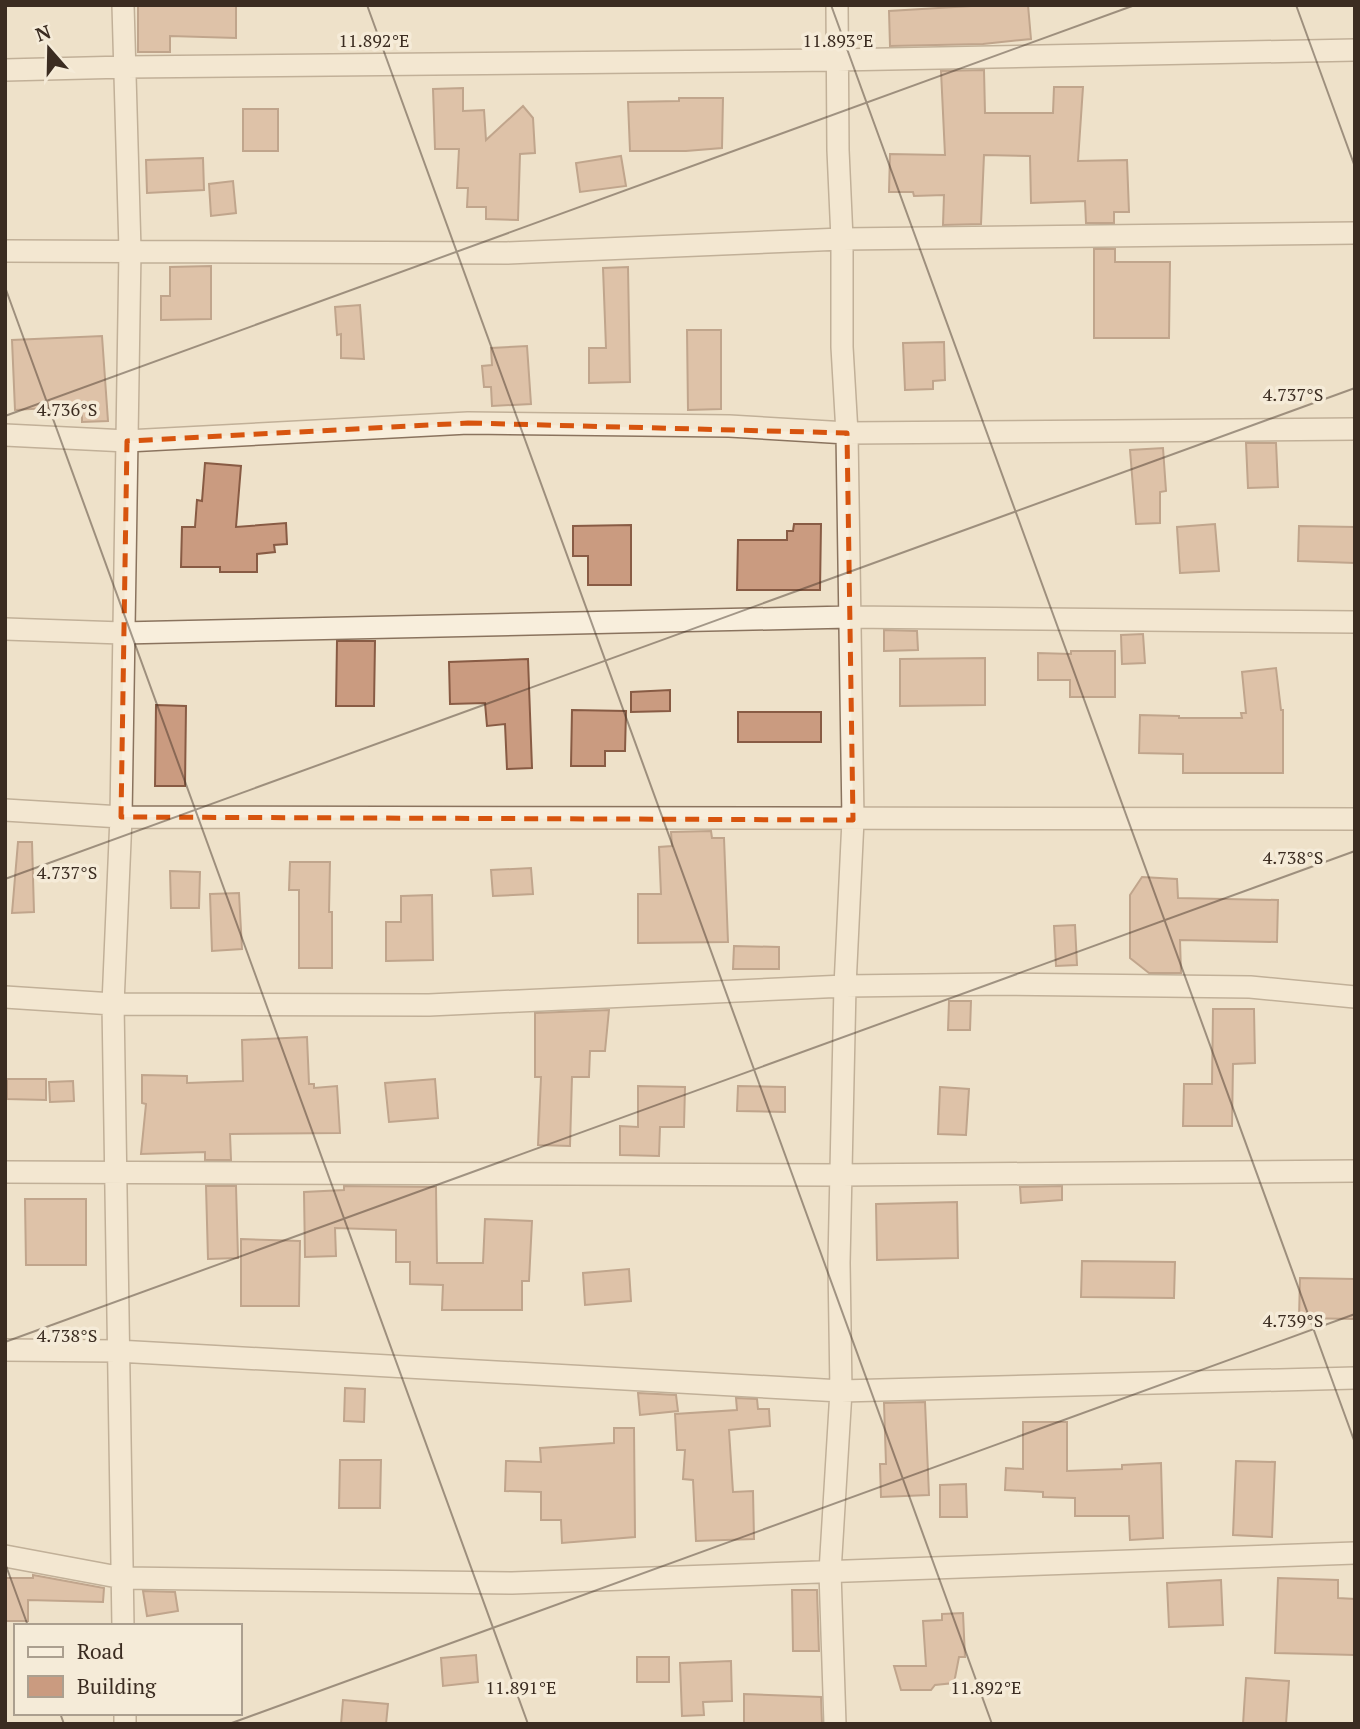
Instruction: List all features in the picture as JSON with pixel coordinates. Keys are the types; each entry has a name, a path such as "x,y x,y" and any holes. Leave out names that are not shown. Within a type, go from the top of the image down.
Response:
{"street":[{"path":"123,5 130,250 121,817 113,1004 117,1351 124,1624"},
{"path":"835,1724 830,1572 842,1391 839,1263 845,986 853,820 837,5"},
{"path":"5,70 836,60 1355,50"},
{"path":"5,251 507,253 842,239 1355,233"},
{"path":"5,435 127,440 468,423 729,426 847,433 1355,429"},
{"path":"5,629 122,633 849,617 1355,622"},
{"path":"5,810 121,817 1355,819"},
{"path":"5,997 113,1004 429,1005 845,986 1004,984 1250,986 1355,997"},
{"path":"5,1172 841,1175 1355,1171"},
{"path":"5,1350 117,1351 842,1391 1355,1378"},
{"path":"5,1556 122,1578 512,1583 1355,1553"}],"highlighted area":[{"path":"468,423 847,433 853,820 121,817 127,441"}],"building":[{"path":"138,5 236,5 236,38 170,36 170,52 138,52"},
{"path":"1028,5 1031,39 983,44 890,46 889,11"},
{"path":"984,70 985,113 1053,113 1054,87 1083,87 1078,161 1127,160 1129,212 1114,212 1114,223 1086,223 1085,201 1031,203 1030,156 984,155 981,224 943,225 944,195 914,196 913,192 889,192 890,154 945,155 941,71"},
{"path":"463,88 463,111 484,110 486,140 523,106 533,118 535,153 520,154 518,220 486,219 486,207 467,207 468,188 457,188 459,149 435,149 433,89"},
{"path":"679,98 723,98 722,148 630,151 628,102 679,101"},
{"path":"243,109 278,109 278,151 243,151"},
{"path":"621,156 626,186 580,192 576,163"},
{"path":"203,158 204,190 147,193 146,160"},
{"path":"233,181 236,213 211,216 209,184"},
{"path":"1094,249 1115,249 1115,262 1170,262 1169,338 1094,338"},
{"path":"211,266 211,319 161,320 161,296 170,296 170,267"},
{"path":"628,267 630,382 589,383 589,348 606,348 603,268"},
{"path":"360,305 364,359 341,358 341,334 337,335 335,307"},
{"path":"687,330 721,330 721,409 688,410"},
{"path":"102,336 108,421 82,422 82,406 15,410 12,340"},
{"path":"944,342 945,380 933,381 933,389 905,390 903,343"},
{"path":"527,346 531,404 492,406 491,387 484,387 482,366 492,365 491,348"},
{"path":"1246,443 1276,443 1278,487 1248,488"},
{"path":"1163,448 1166,491 1160,492 1160,523 1136,524 1130,450"},
{"path":"205,463 241,466 236,527 286,523 287,544 274,545 275,552 257,554 257,572 220,572 220,567 181,567 182,527 195,527 197,500 202,501"},
{"path":"794,524 821,524 820,590 737,590 738,540 787,540 787,531 793,531"},
{"path":"1215,524 1219,571 1180,573 1177,527"},
{"path":"631,525 631,585 588,585 588,556 573,556 573,526"},
{"path":"1299,526 1355,527 1355,563 1298,561"},
{"path":"884,630 917,631 918,650 884,651"},
{"path":"1143,634 1145,663 1122,664 1121,635"},
{"path":"337,641 375,641 374,706 336,706"},
{"path":"1071,651 1115,651 1115,697 1070,697 1070,680 1038,680 1038,653 1071,654"},
{"path":"985,658 985,705 900,706 900,659"},
{"path":"528,659 532,768 507,769 505,724 487,726 485,703 450,704 449,662"},
{"path":"1276,668 1283,710 1283,773 1183,773 1183,754 1139,753 1140,715 1242,718 1241,713 1246,713 1242,672"},
{"path":"670,690 670,711 631,712 631,692"},
{"path":"156,705 186,706 185,786 155,786"},
{"path":"572,710 626,711 625,751 605,751 605,766 571,766"},
{"path":"738,712 821,712 821,742 738,742"},
{"path":"711,831 712,838 724,838 728,942 638,943 638,894 661,894 659,847 672,846 671,832"},
{"path":"18,842 32,842 34,912 12,913"},
{"path":"290,862 330,862 332,968 299,968 299,890 289,890"},
{"path":"531,868 533,894 493,896 491,870"},
{"path":"170,871 200,872 199,908 171,908"},
{"path":"1142,877 1177,879 1178,898 1278,900 1277,942 1180,940 1181,973 1149,973 1130,958 1130,895"},
{"path":"239,893 242,949 212,951 210,894"},
{"path":"432,895 433,960 386,961 386,922 401,922 401,896"},
{"path":"1075,925 1077,965 1056,966 1054,926"},
{"path":"734,946 779,947 779,969 733,969"},
{"path":"949,1001 971,1001 970,1030 948,1030"},
{"path":"1213,1009 1254,1009 1255,1063 1233,1064 1232,1126 1183,1126 1184,1084 1212,1084"},
{"path":"609,1010 605,1051 590,1051 589,1077 572,1077 570,1146 538,1145 541,1077 535,1077 535,1013"},
{"path":"307,1037 309,1084 314,1084 314,1088 337,1086 340,1133 230,1134 231,1160 205,1160 205,1152 141,1154 146,1104 142,1103 142,1075 187,1076 187,1083 243,1081 242,1040"},
{"path":"7,1079 46,1079 46,1100 7,1099"},
{"path":"435,1079 438,1118 389,1122 385,1083"},
{"path":"73,1081 74,1101 50,1102 49,1082"},
{"path":"638,1086 685,1087 684,1127 660,1127 659,1156 620,1155 620,1126 638,1127"},
{"path":"738,1086 785,1087 785,1112 737,1111"},
{"path":"940,1087 969,1089 966,1135 938,1134"},
{"path":"206,1186 236,1186 238,1258 208,1259"},
{"path":"344,1186 436,1187 437,1263 483,1263 485,1219 532,1221 529,1281 522,1281 522,1310 442,1310 443,1285 410,1284 410,1262 396,1262 396,1230 335,1228 336,1256 305,1257 304,1192 344,1190"},
{"path":"1062,1186 1062,1200 1021,1203 1020,1187"},
{"path":"25,1199 86,1199 86,1265 26,1265"},
{"path":"957,1202 958,1258 877,1260 876,1204"},
{"path":"241,1239 300,1241 299,1306 241,1306"},
{"path":"1082,1261 1175,1262 1174,1298 1081,1297"},
{"path":"629,1269 631,1301 585,1305 583,1273"},
{"path":"1300,1278 1355,1279 1355,1319 1299,1318"},
{"path":"345,1388 365,1389 364,1422 344,1421"},
{"path":"638,1393 676,1395 678,1411 640,1415"},
{"path":"736,1398 757,1399 758,1409 769,1409 770,1426 729,1430 733,1492 753,1491 754,1539 696,1541 693,1480 683,1479 685,1450 677,1450 675,1414 737,1410"},
{"path":"925,1402 929,1495 881,1497 880,1464 886,1464 884,1403"},
{"path":"1023,1422 1067,1422 1067,1471 1122,1469 1122,1465 1161,1463 1163,1538 1130,1540 1129,1516 1075,1516 1075,1498 1043,1497 1043,1492 1005,1490 1006,1468 1023,1469"},
{"path":"614,1428 634,1428 635,1537 562,1543 561,1520 541,1520 541,1492 505,1491 506,1461 541,1462 540,1448 614,1443"},
{"path":"340,1460 381,1460 380,1508 339,1508"},
{"path":"1236,1461 1275,1462 1272,1537 1233,1535"},
{"path":"966,1484 967,1517 940,1517 940,1485"},
{"path":"33,1575 104,1588 103,1602 28,1600 28,1621 5,1621 5,1578 33,1578"},
{"path":"1278,1578 1338,1580 1338,1598 1355,1599 1355,1655 1275,1653"},
{"path":"1221,1580 1223,1625 1169,1627 1167,1583"},
{"path":"792,1590 817,1590 819,1651 793,1651"},
{"path":"143,1591 175,1592 178,1611 147,1616"},
{"path":"963,1613 965,1657 959,1657 954,1683 935,1685 931,1690 901,1690 894,1666 926,1666 923,1621 942,1620 942,1614"},
{"path":"476,1655 478,1682 443,1686 441,1658"},
{"path":"637,1657 669,1657 669,1682 637,1682"},
{"path":"731,1661 732,1701 703,1702 704,1715 682,1716 680,1663"},
{"path":"1246,1678 1289,1681 1286,1724 1243,1724"},
{"path":"744,1694 821,1697 822,1724 744,1724"},
{"path":"343,1700 388,1704 386,1724 341,1724"}]}
